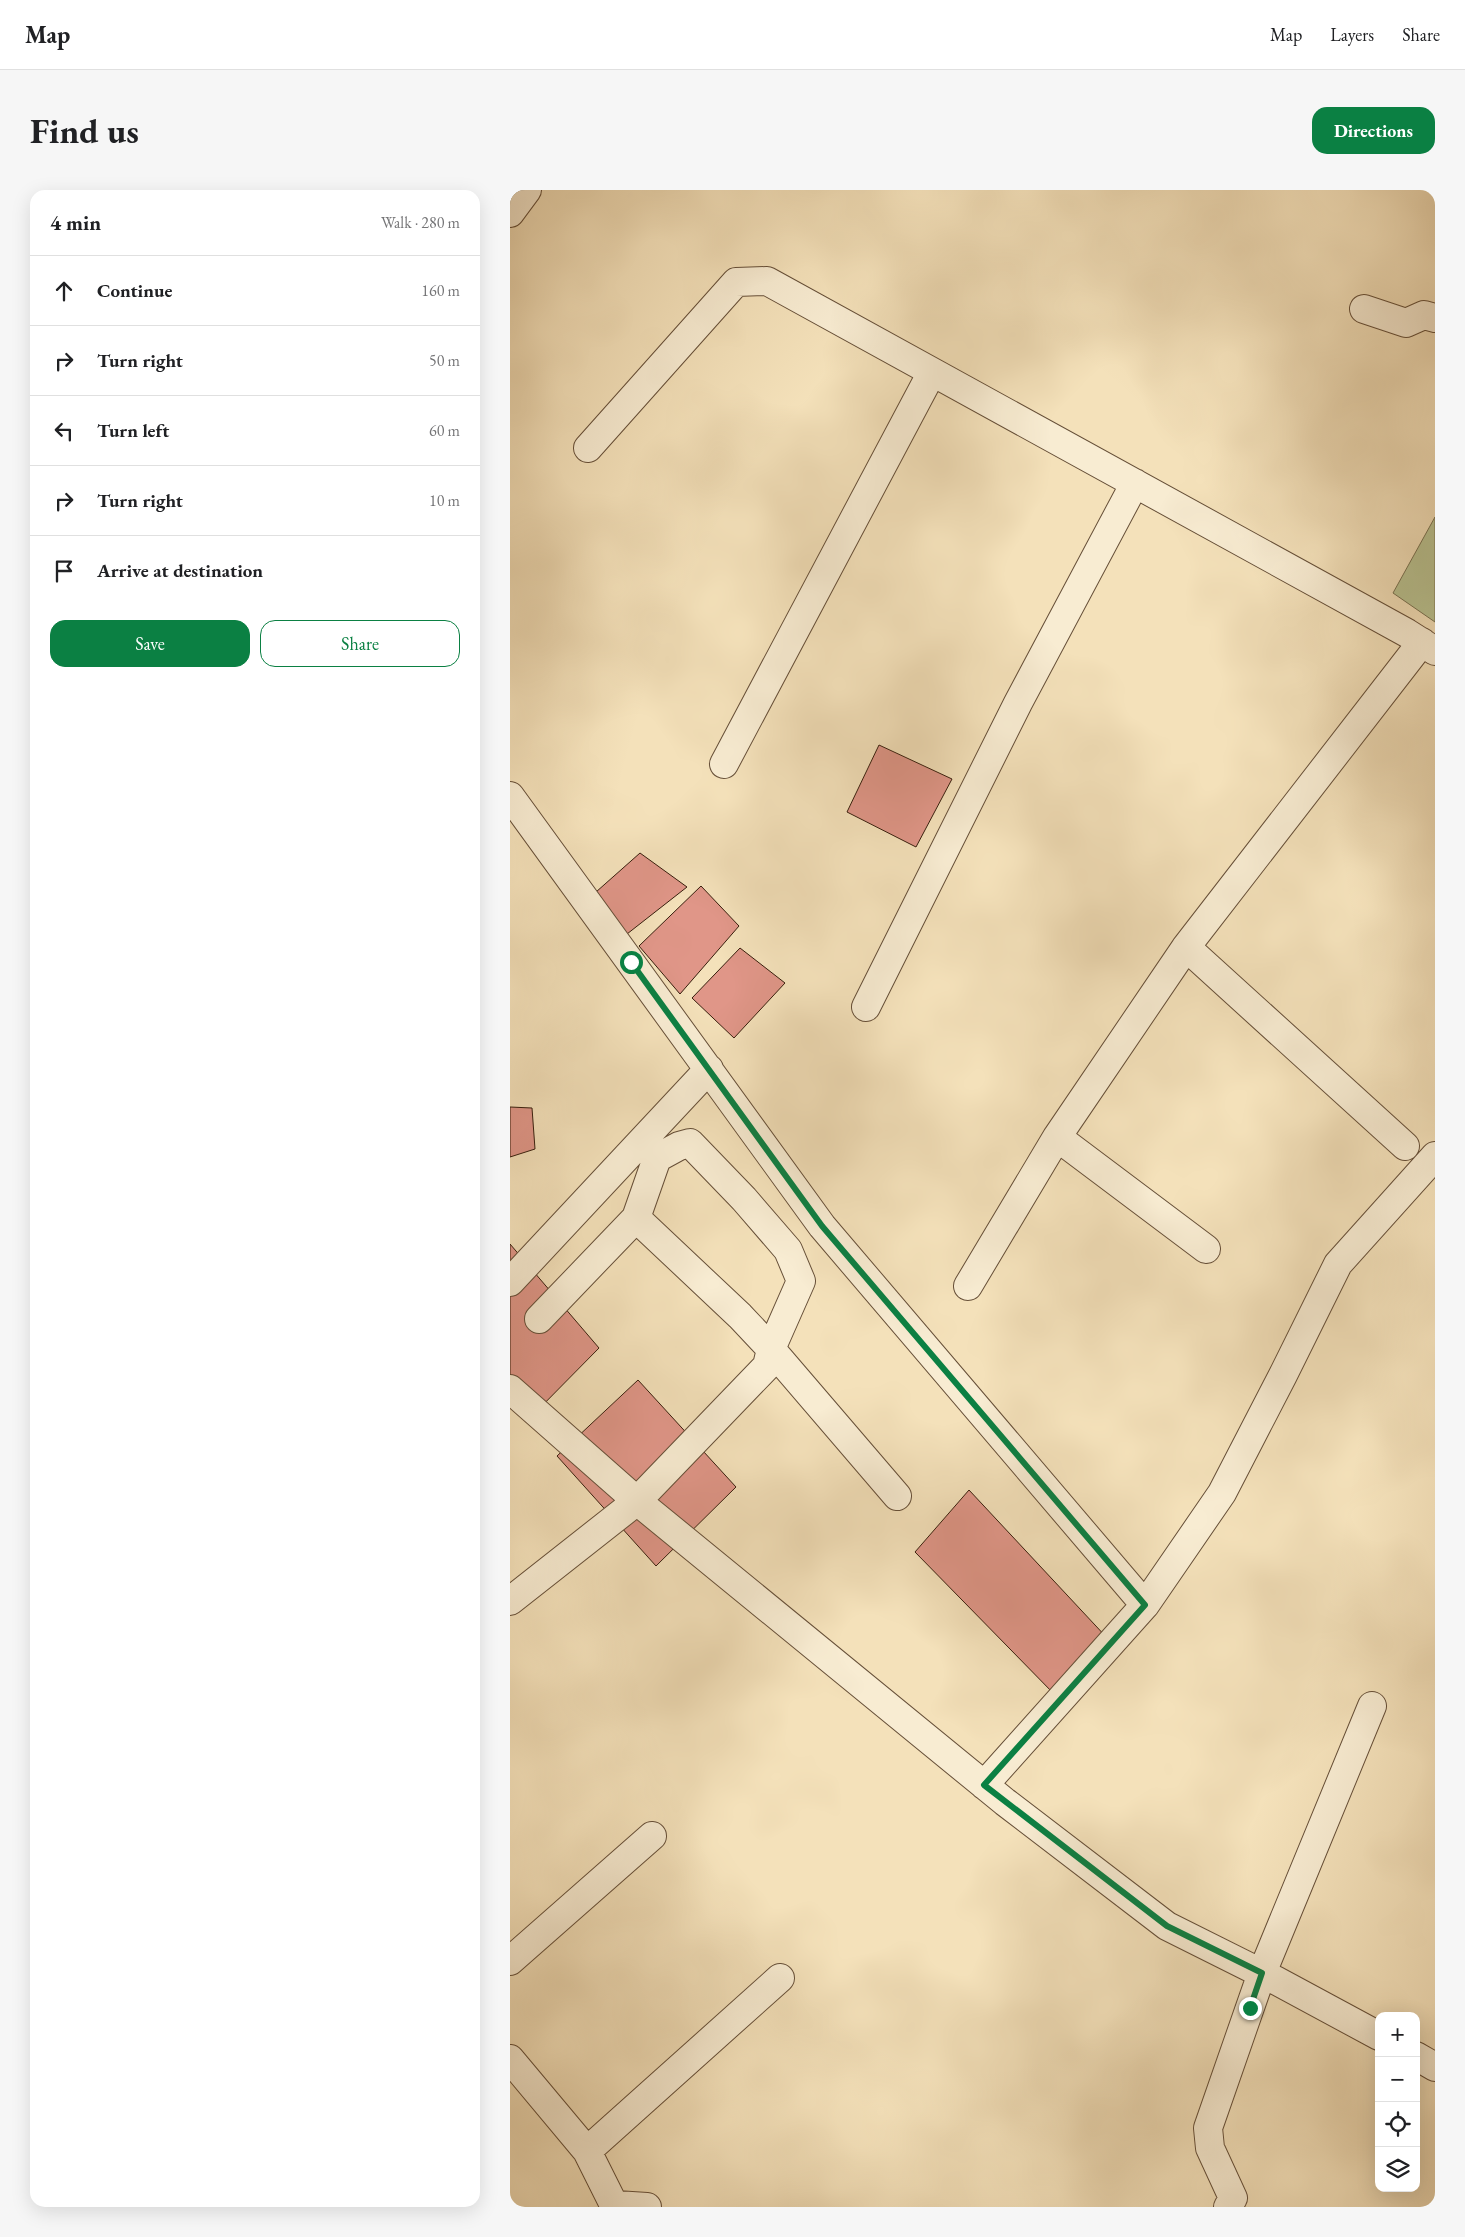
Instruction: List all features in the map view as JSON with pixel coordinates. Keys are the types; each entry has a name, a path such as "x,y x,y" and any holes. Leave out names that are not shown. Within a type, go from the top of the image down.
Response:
{"street":[{"path":"510,212 527,190"},
{"path":"588,448 736,282 767,281 1135,483 1428,647 1186,947 1057,1137 968,1286"},
{"path":"1364,309 1406,323 1424,315 1435,318"},
{"path":"724,764 932,372"},
{"path":"866,1007 1018,703 1135,483"},
{"path":"510,796 822,1226 1145,1605"},
{"path":"1186,947 1405,1146"},
{"path":"510,1282 709,1069"},
{"path":"1057,1137 1206,1249"},
{"path":"510,1601 637,1501 768,1366 771,1350 802,1281 788,1250 744,1199 690,1143 679,1146 657,1158 636,1218 539,1319"},
{"path":"984,1785 1145,1605 1222,1493 1338,1264 1435,1156"},
{"path":"636,1218 740,1316 897,1496"},
{"path":"510,1389 637,1501 984,1785 1167,1926 1262,1973 1375,2034"},
{"path":"1228,2207 1233,2198 1210,2148 1208,2128 1262,1973 1372,1706"},
{"path":"510,1961 652,1836"},
{"path":"587,2152 780,1978"},
{"path":"1418,2057 1435,2067"},
{"path":"510,2059 587,2152 616,2206 646,2207"}],"green space":[{"path":"1435,517 1435,622 1393,593"}],"building":[{"path":"879,745 952,779 916,847 847,812"},
{"path":"640,853 687,887 627,934 596,892"},
{"path":"701,886 739,926 680,994 639,946"},
{"path":"740,948 785,983 734,1038 692,998"},
{"path":"510,1107 532,1108 535,1149 510,1157"},
{"path":"510,1244 599,1348 526,1422 510,1405"},
{"path":"638,1380 736,1487 656,1566 557,1456"},
{"path":"969,1490 1109,1640 1056,1696 915,1552"}],"route":[{"path":"631,962 822,1226 1145,1605 984,1785 1167,1926 1262,1973 1250,2008"}]}
